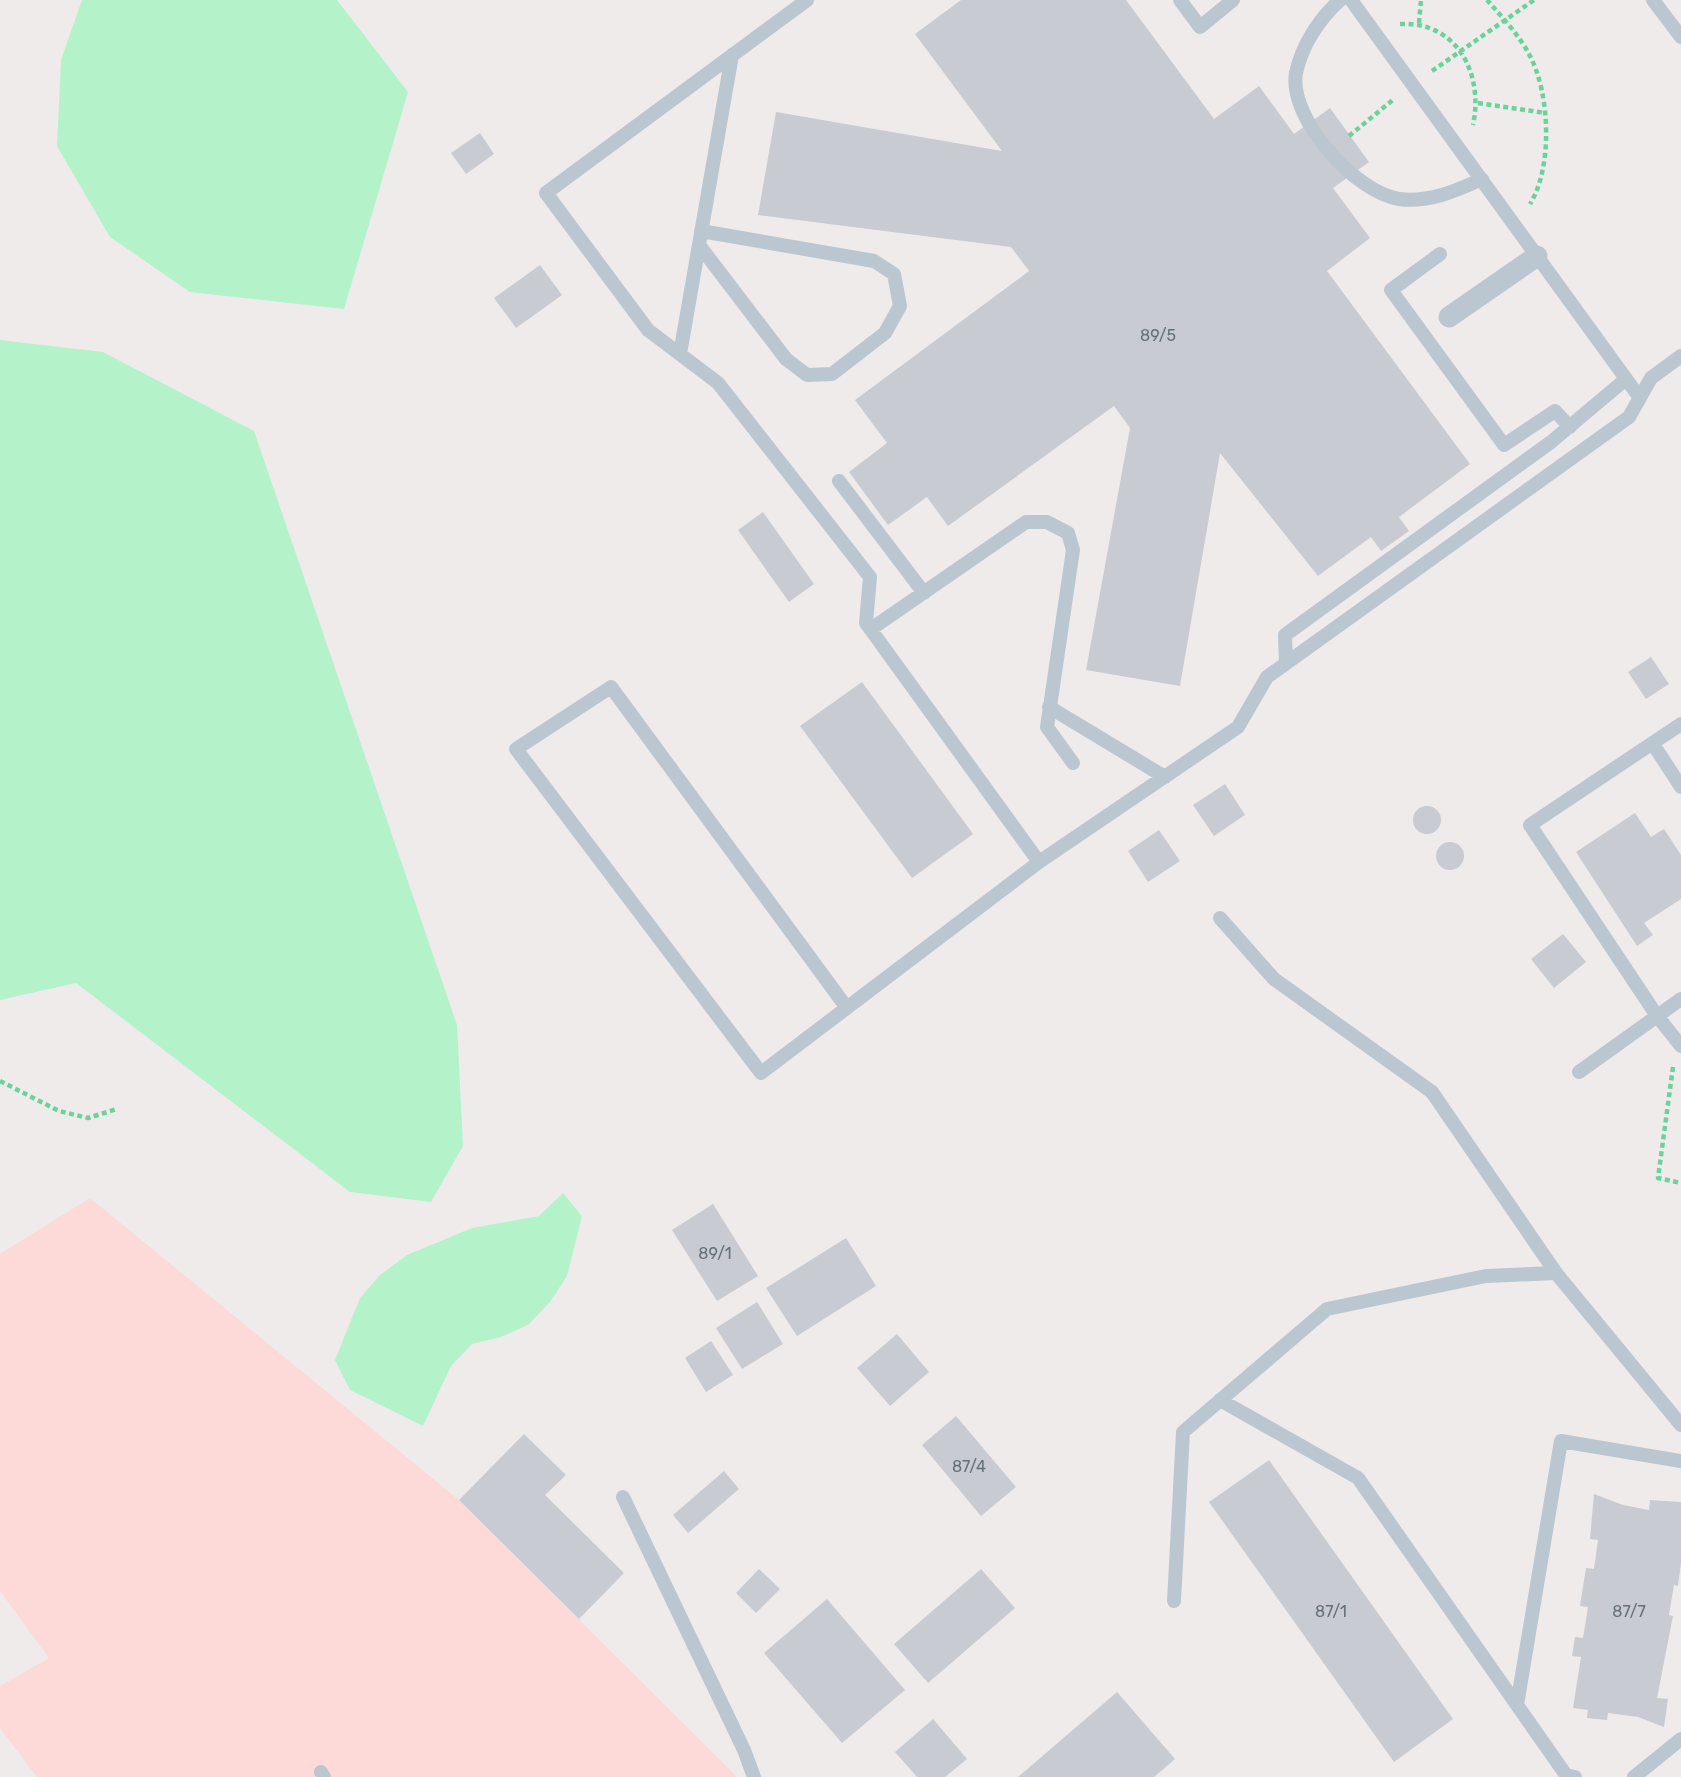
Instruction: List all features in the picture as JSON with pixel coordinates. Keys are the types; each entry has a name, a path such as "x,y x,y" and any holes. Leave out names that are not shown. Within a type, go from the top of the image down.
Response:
{"street":[{"path":"1449,317 1537,256"}],"lane":[{"path":"807,0 546,193 648,330 718,383 870,577 866,623 1039,862"},
{"path":"1180,0 1200,27 1233,0"},
{"path":"1340,0 1310,35 1296,75 1303,111 1337,162 1364,185 1398,199 1444,196 1482,179"},
{"path":"1351,0 1640,398"},
{"path":"1653,0 1681,37"},
{"path":"680,354 732,55"},
{"path":"700,238 874,261 894,274 900,306 885,333 832,374 807,374 786,359 700,238"},
{"path":"1440,254 1391,290 1504,445 1555,411 1570,426"},
{"path":"847,1008 611,687 516,749 761,1073 847,1008 1039,862 1238,727 1267,677 1629,417 1651,378 1681,356"},
{"path":"1286,663 1285,635 1570,426 1626,379"},
{"path":"839,481 924,593"},
{"path":"871,629 1027,522 1047,522 1068,533 1073,550 1046,727 1073,763"},
{"path":"1049,707 1165,777"},
{"path":"1679,1042 1657,1016 1530,825 1681,724"},
{"path":"1653,744 1681,787"},
{"path":"1220,918 1274,979 1432,1092 1556,1273 1681,1425"},
{"path":"1579,1072 1681,999"},
{"path":"1174,1601 1183,1432 1220,1400 1327,1309 1486,1276 1556,1273"},
{"path":"1220,1400 1358,1478 1566,1775 1575,1777"},
{"path":"1517,1706 1560,1441 1681,1461"},
{"path":"623,1497 744,1750 754,1777"},
{"path":"1634,1777 1681,1739"}],"path":[{"path":"1419,23 1421,0"},
{"path":"1487,0 1531,57 1546,113 1544,164 1532,201 1513,223"},
{"path":"1349,136 1413,85 1534,0"},
{"path":"1395,24 1419,23 1446,36 1459,52 1474,73 1478,103 1472,130"},
{"path":"1478,103 1546,113"},
{"path":"1679,1042 1658,1178 1681,1183"},
{"path":"0,1081 59,1111 88,1118 117,1109"}],"shaded area":[{"path":"90,1198 459,1500 737,1777 37,1777 0,1728 0,1686 49,1658 0,1591 0,1254"}],"green space":[{"path":"82,0 337,0 408,92 344,309 190,292 110,237 57,146 61,60"},
{"path":"0,340 103,352 254,431 457,1025 463,1146 431,1202 350,1192 76,983 0,1000"},
{"path":"563,1193 582,1216 567,1276 550,1302 528,1325 501,1337 472,1344 451,1366 423,1426 350,1390 335,1360 360,1298 380,1275 407,1255 472,1228 539,1216"}],"building":[{"path":"961,0 1126,0 1214,119 1259,86 1294,134 1330,108 1369,162 1333,188 1370,238 1327,271 1470,464 1399,517 1409,531 1381,551 1371,537 1318,576 1220,453 1180,686 1086,670 1130,428 1114,406 948,526 927,497 888,525 849,472 887,443 855,400 1029,271 1011,247 758,215 776,112 1002,151 915,34"},
{"path":"480,133 494,154 466,174 451,153"},
{"path":"540,265 562,295 516,328 494,298"},
{"path":"763,512 814,584 789,602 738,530"},
{"path":"1651,657 1669,684 1646,699 1628,672"},
{"path":"862,682 973,834 912,878 800,726"},
{"path":"1225,784 1245,815 1214,836 1193,805"},
{"path":"1427,806 1437,810 1441,820 1437,830 1427,834 1417,830 1413,820 1417,810"},
{"path":"1635,813 1651,837 1664,829 1681,855 1681,899 1644,923 1653,935 1637,946 1576,852"},
{"path":"1159,830 1180,861 1148,882 1128,851"},
{"path":"1450,842 1460,846 1464,856 1460,866 1450,870 1440,866 1436,856 1440,846"},
{"path":"1563,934 1586,962 1554,988 1531,959"},
{"path":"713,1204 758,1276 717,1301 672,1230"},
{"path":"846,1238 876,1286 797,1336 766,1288"},
{"path":"757,1302 783,1344 742,1369 716,1328"},
{"path":"897,1334 929,1372 890,1406 857,1368"},
{"path":"711,1341 733,1375 706,1392 685,1358"},
{"path":"956,1416 1016,1487 981,1516 922,1445"},
{"path":"524,1434 566,1475 545,1495 624,1573 579,1619 459,1500"},
{"path":"1269,1460 1453,1719 1394,1762 1209,1502"},
{"path":"724,1471 739,1489 688,1533 673,1515"},
{"path":"1594,1494 1623,1505 1649,1510 1650,1500 1681,1502 1681,1563 1678,1586 1674,1585 1669,1615 1673,1616 1657,1698 1668,1699 1664,1727 1638,1717 1608,1713 1607,1720 1587,1718 1588,1710 1573,1708 1581,1657 1572,1656 1575,1637 1583,1638 1588,1607 1580,1606 1586,1568 1594,1569 1598,1540 1590,1539"},
{"path":"759,1569 780,1589 756,1613 736,1593"},
{"path":"981,1569 1015,1608 928,1683 894,1644"},
{"path":"827,1599 905,1690 842,1743 764,1653"},
{"path":"1117,1692 1175,1759 1154,1777 1018,1777"},
{"path":"933,1719 967,1759 945,1777 917,1777 895,1752"}]}
